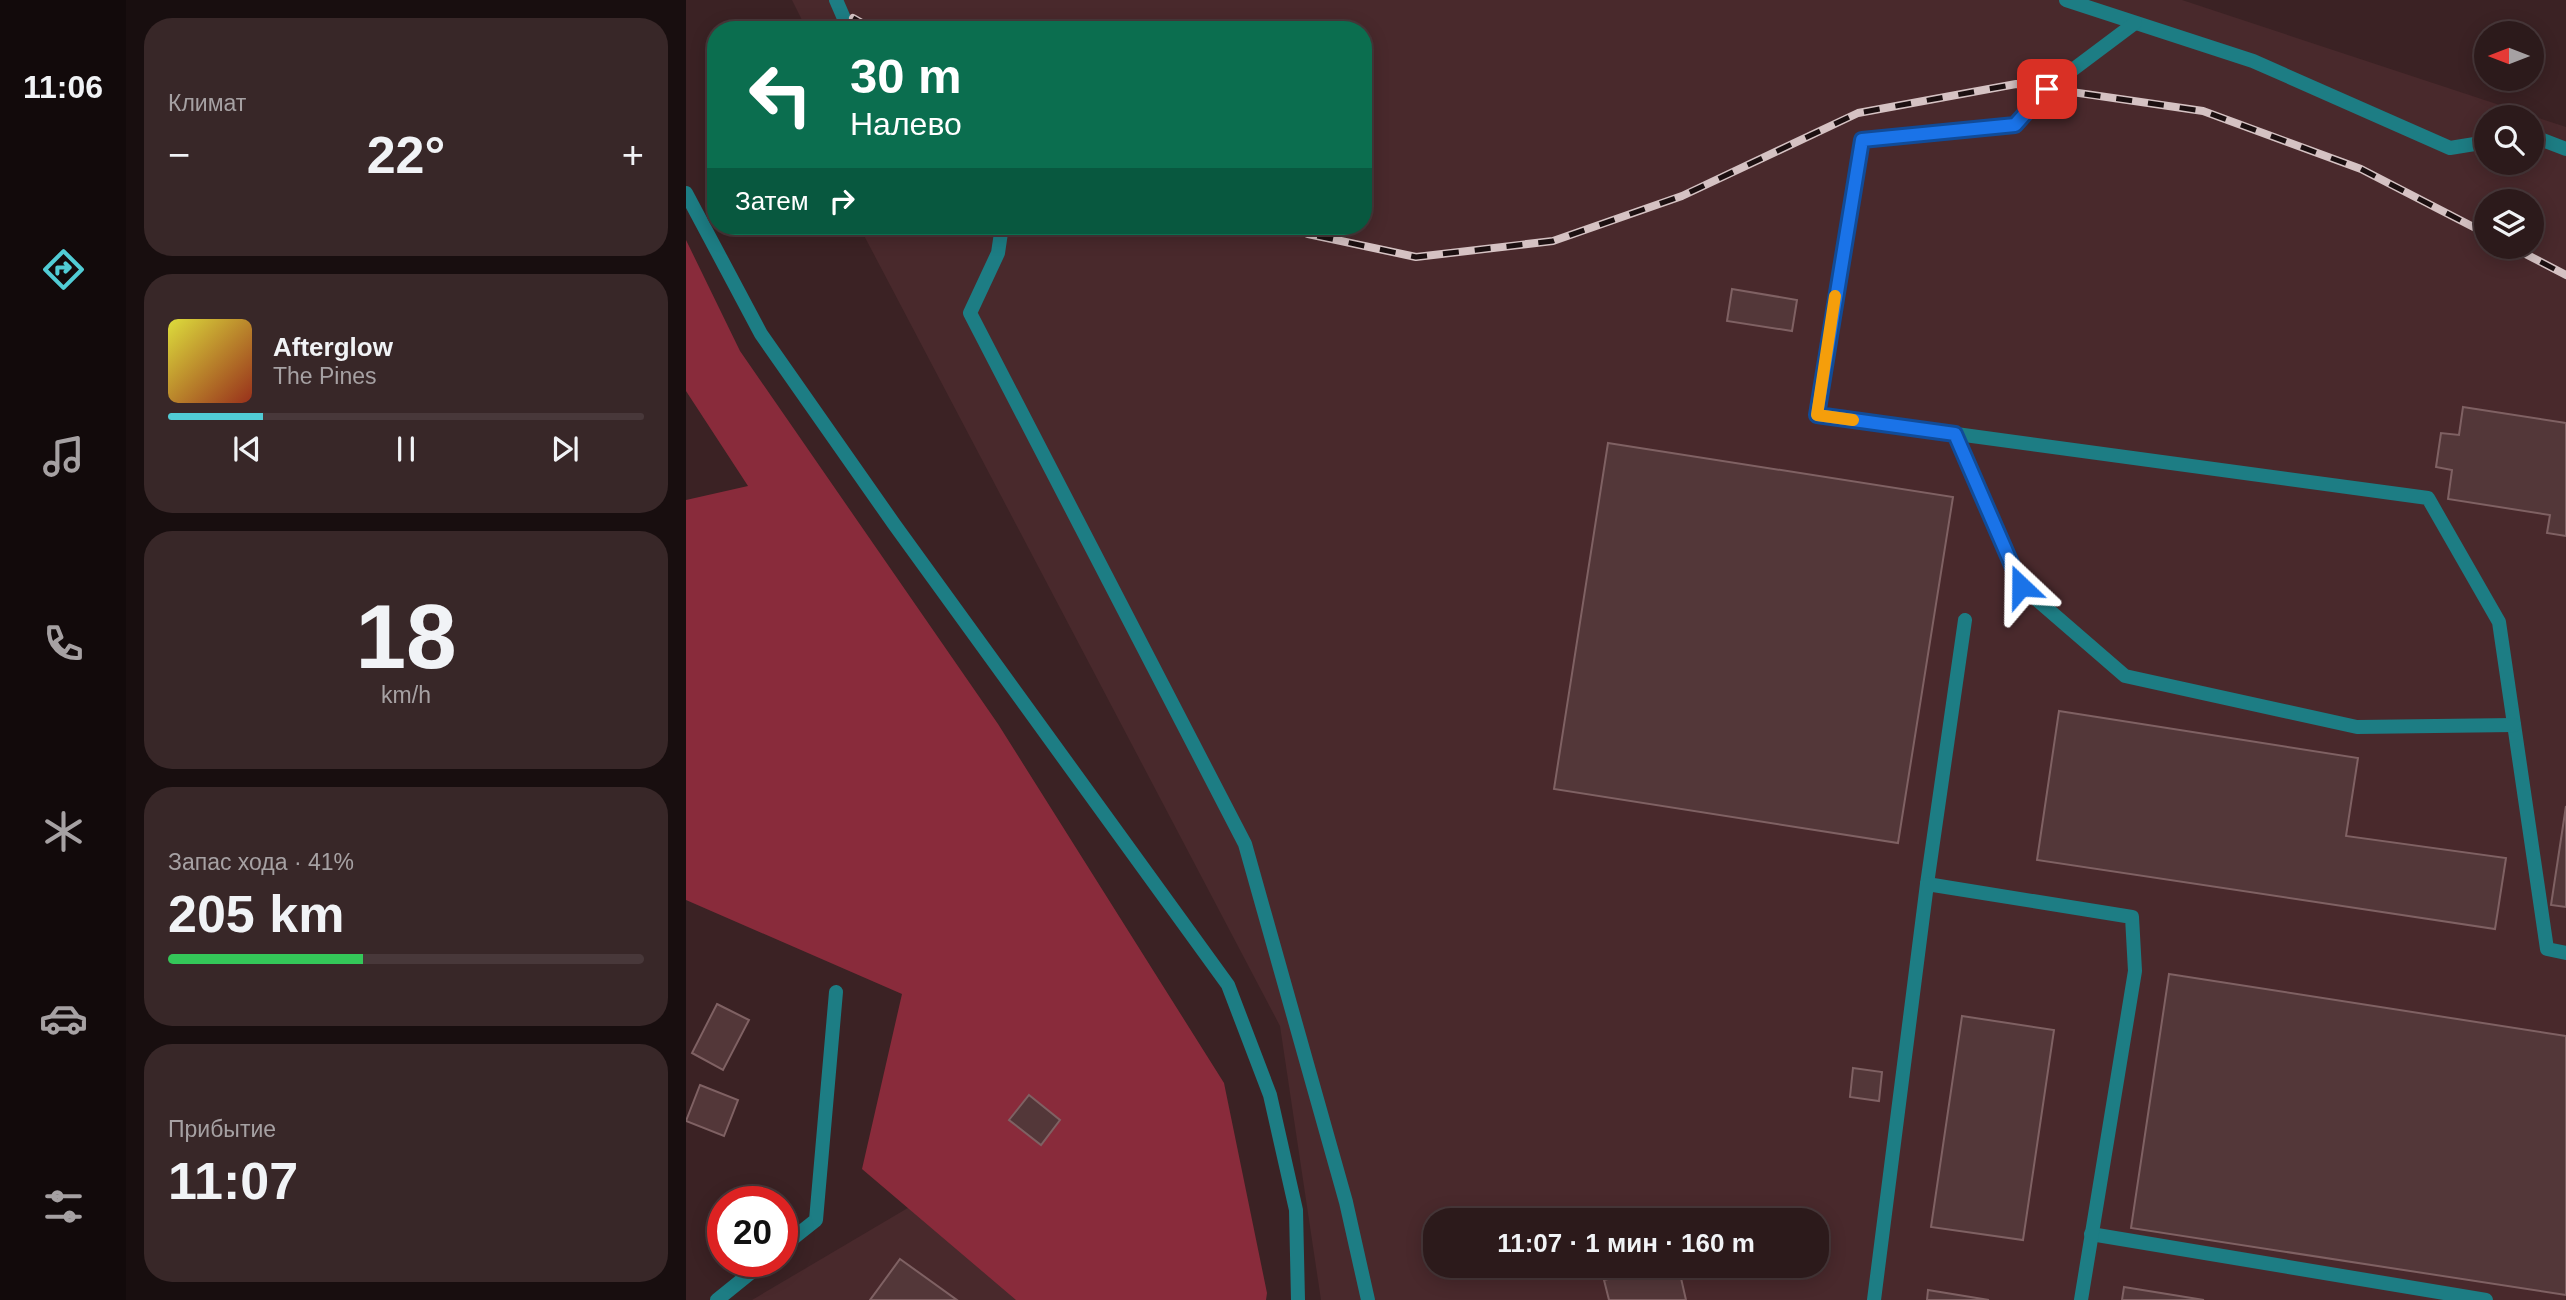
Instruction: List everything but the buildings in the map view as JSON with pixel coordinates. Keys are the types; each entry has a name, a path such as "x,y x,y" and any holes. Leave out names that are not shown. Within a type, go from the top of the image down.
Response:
{"lane":[{"path":"836,0 845,21"},
{"path":"2066,0 2253,61 2450,148 2474,144"},
{"path":"2135,23 2047,89 2015,125 1862,140 1817,415 2428,498 2499,622 2547,949 2566,953"},
{"path":"2544,141 2566,149"},
{"path":"686,192 707,232"},
{"path":"709,235 761,334 910,546 1228,985 1270,1095 1296,1210 1298,1300"},
{"path":"1001,235 998,253 970,313 1245,844 1346,1202 1368,1300"},
{"path":"1955,434 2021,586 2125,676 2357,727 2514,726"},
{"path":"1874,1300 1927,884 1965,620"},
{"path":"1927,884 2132,917 2135,971 2081,1300"},
{"path":"798,1234 816,1220 836,992"},
{"path":"2091,1234 2486,1300"},
{"path":"717,1300 745,1277"}],"shaded area":[{"path":"792,0 2182,0 2499,105 2474,105 2474,175 2544,175 2544,120 2566,127 2566,1300 1321,1300 1280,1026 864,235 1372,235 1372,21 802,21"},
{"path":"686,240 740,351 998,724 1224,1083 1267,1293 1266,1300 1016,1300 862,1169 902,994 686,900 686,500 748,486 686,391"},
{"path":"923,1199 1147,1300 752,1300 791,1277 798,1277 798,1273"}],"railway":[{"path":"853,18 858,21"},
{"path":"1313,235 1416,257 1553,241 1682,196 1858,113 2016,84 2203,111 2361,169 2474,227"},
{"path":"2535,259 2566,275"}],"slow traffic":[{"path":"1835,296 1817,415 1853,420"}],"route":[{"path":"2021,586 1955,434 1817,415 1862,140 2015,125 2047,89"}]}
